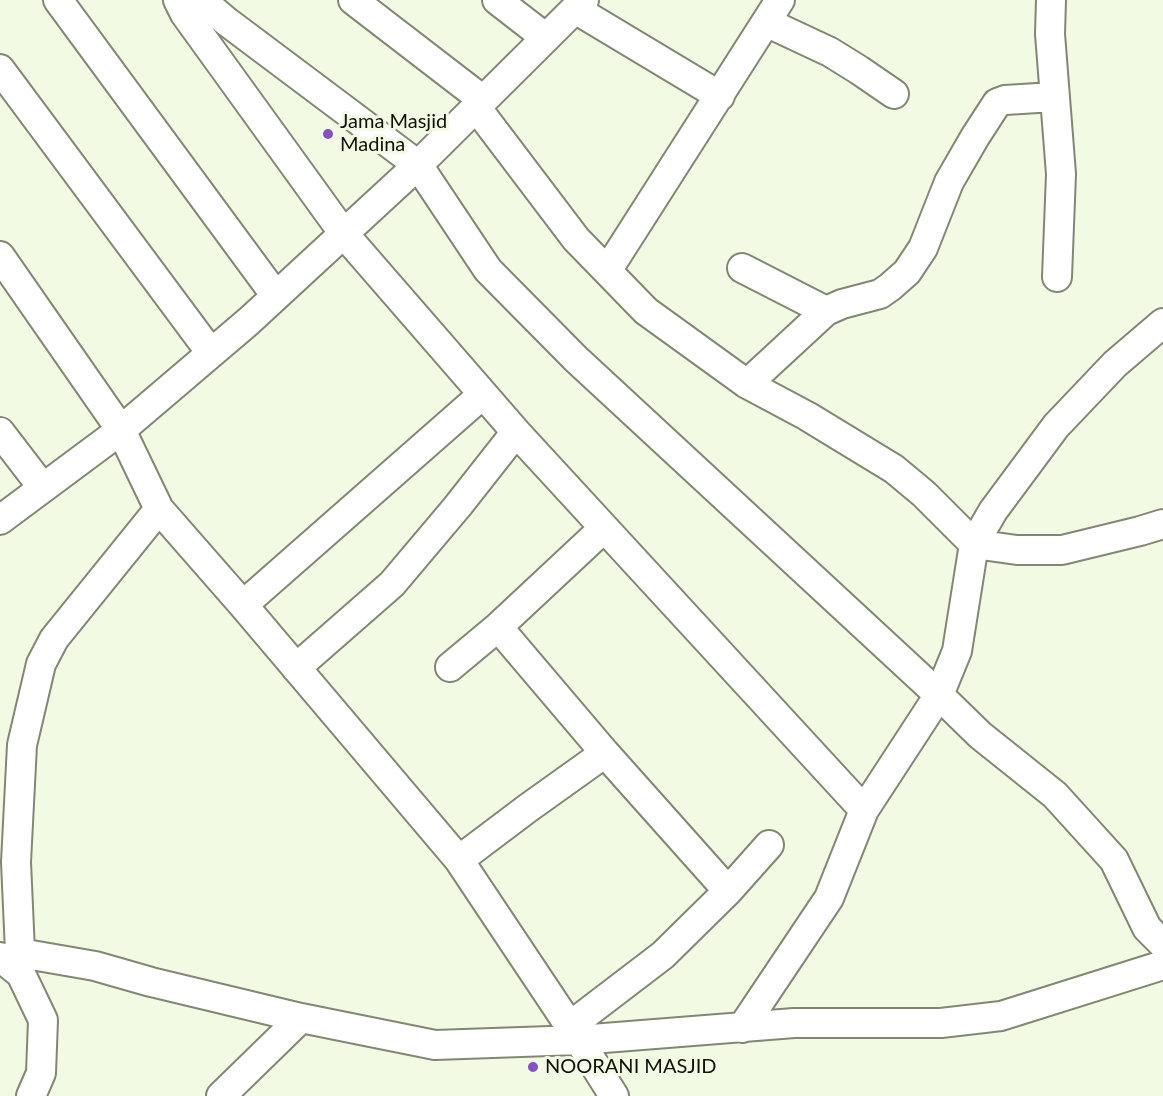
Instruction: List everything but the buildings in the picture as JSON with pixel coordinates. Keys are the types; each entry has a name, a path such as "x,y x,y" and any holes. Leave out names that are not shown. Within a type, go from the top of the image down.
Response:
{"street":[{"path":"58,0 276,296"},
{"path":"178,0 185,14 344,234 516,432 864,810"},
{"path":"201,0 418,165 488,270 576,359 980,735 1055,795 1114,860 1148,928 1163,944"},
{"path":"353,0 480,103 576,239 646,311 747,384 807,416 894,469 924,494 974,544 1017,550 1062,550 1163,524"},
{"path":"497,0 546,38"},
{"path":"1051,0 1050,34 1061,174 1057,277"},
{"path":"0,520 121,430 276,296 418,165 580,4 720,96"},
{"path":"607,271 773,11 894,94"},
{"path":"0,69 211,353"},
{"path":"747,384 826,311 880,294 907,272 923,248 949,182 997,103 1005,100 1054,97"},
{"path":"0,256 121,430 159,509 459,860 575,1033 614,1096"},
{"path":"742,268 826,311"},
{"path":"742,1028 829,898 864,810 939,695 957,651 974,544 993,511 1056,426 1115,364 1163,323"},
{"path":"243,605 482,394"},
{"path":"0,432 43,488"},
{"path":"296,668 392,584 516,432"},
{"path":"32,1096 41,1073 43,1020 14,961 22,745 41,664 54,639 159,509"},
{"path":"450,667 498,627 604,528"},
{"path":"498,627 605,753 728,891"},
{"path":"459,860 605,753"},
{"path":"575,1033 663,955 728,891 769,845"},
{"path":"14,961 95,966 150,982 301,1018 435,1045 575,1033 742,1028 794,1023 941,1023 1001,1016 1163,965"},
{"path":"221,1096 301,1018"}],"place":[{"name":"Jama Masjid Madina","path":"328,134"},
{"name":"NOORANI MASJID","path":"533,1067"}]}
